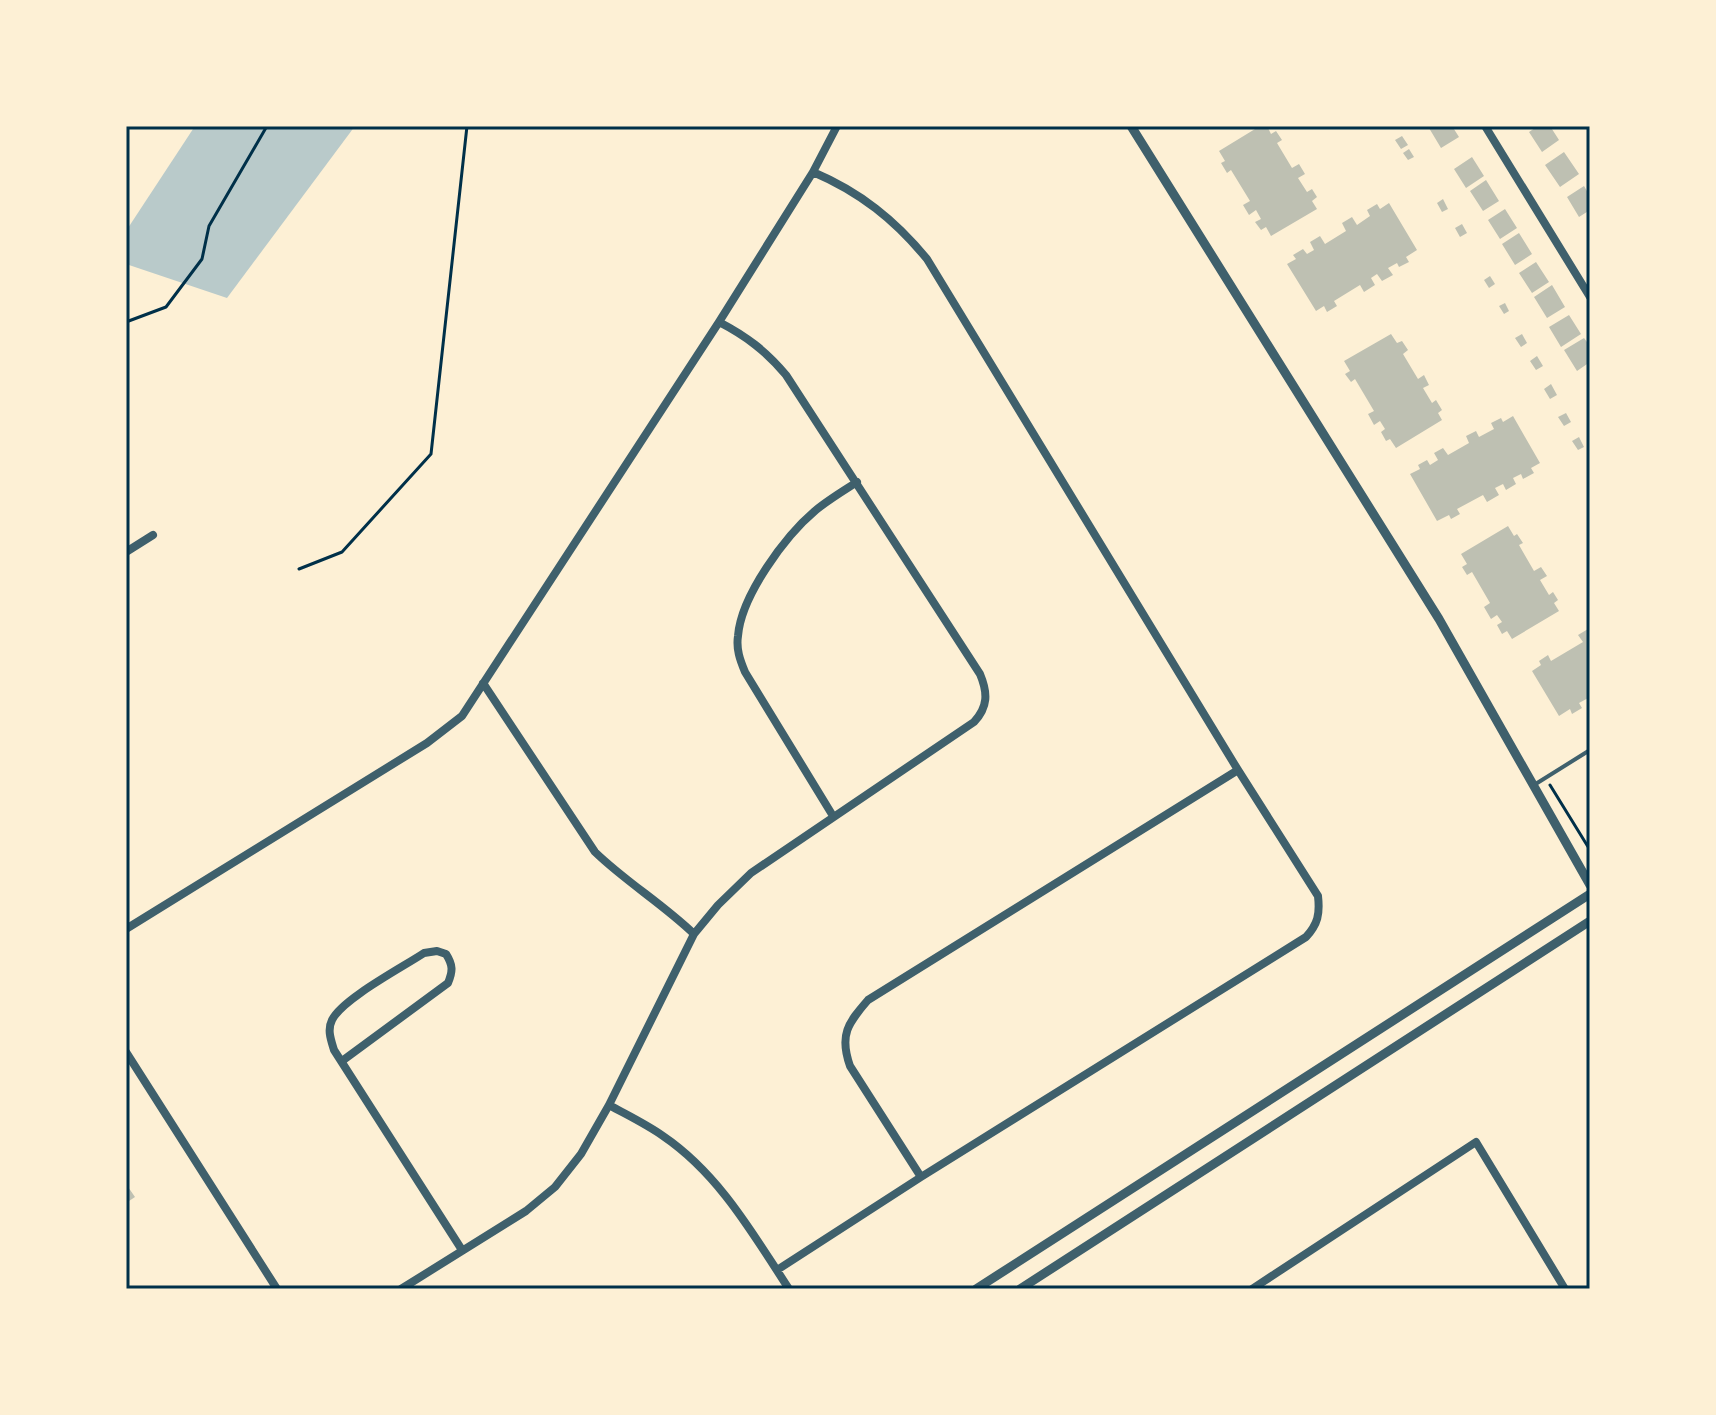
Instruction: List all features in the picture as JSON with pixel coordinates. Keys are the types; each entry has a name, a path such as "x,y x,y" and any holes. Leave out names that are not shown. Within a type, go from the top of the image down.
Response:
{"street":[{"path":"126,929 427,743 462,716 719,322 813,172 837,126"},
{"path":"1131,126 1439,619 1590,885"},
{"path":"1485,126 1590,297"},
{"path":"777,1270 1306,937 1316,927 1319,912 1318,896 927,259 901,228 867,201 844,185 813,172"},
{"path":"401,1289 526,1211 555,1187 581,1154 609,1105 694,934 718,905 751,873 974,722 986,704 986,689 980,674 786,375 767,352 747,336 719,322"},
{"path":"833,816 745,672 738,654 737,637 741,618 760,579 789,538 815,510 857,482"},
{"path":"126,552 153,535"},
{"path":"483,683 595,852 694,934"},
{"path":"921,1177 850,1066 844,1049 845,1034 852,1019 868,1000 1238,770"},
{"path":"976,1289 1590,894"},
{"path":"1020,1289 1590,921"},
{"path":"342,1061 448,983 452,963 446,954 437,951 424,953 341,1006 331,1021 329,1034 334,1050 462,1250"},
{"path":"126,1052 277,1289"},
{"path":"609,1105 662,1135 711,1178 736,1207 789,1289"},
{"path":"1252,1289 1476,1142 1563,1288"}],"lane":[{"path":"1533,785 1590,750"}],"path":[{"path":"126,322 166,307 202,259 209,226 267,126"},
{"path":"299,569 342,552 431,454 467,126"}],"shaded area":[{"path":"195,126 355,126 227,298 126,264 126,231"}],"building":[{"path":"1260,126 1267,126 1271,134 1276,131 1282,140 1277,143 1292,168 1299,164 1305,174 1298,178 1307,192 1312,189 1317,197 1312,201 1317,209 1271,236 1266,227 1261,230 1255,222 1261,219 1256,210 1249,215 1243,205 1250,201 1231,170 1227,173 1219,151"},
{"path":"1452,126 1459,137 1441,148 1429,128"},
{"path":"1538,126 1550,126 1559,140 1542,152 1529,132"},
{"path":"1402,136 1408,145 1401,149 1395,140"},
{"path":"1409,149 1414,157 1408,160 1403,153"},
{"path":"1564,152 1579,174 1560,187 1545,165"},
{"path":"1472,157 1484,176 1466,188 1454,169"},
{"path":"1486,180 1499,201 1483,211 1470,191"},
{"path":"1584,186 1590,196 1590,210 1579,217 1567,197"},
{"path":"1443,199 1448,209 1442,212 1437,203"},
{"path":"1389,203 1417,250 1406,257 1409,262 1388,268 1393,275 1382,281 1377,274 1371,278 1375,285 1364,292 1360,285 1334,301 1337,306 1327,312 1324,306 1316,311 1287,264 1296,259 1293,255 1303,249 1307,254 1314,250 1310,242 1320,236 1325,244 1346,231 1342,223 1352,217 1357,225 1370,216 1367,210 1377,204 1380,209"},
{"path":"1505,209 1517,228 1500,239 1488,220"},
{"path":"1462,224 1467,233 1460,237 1455,228"},
{"path":"1519,233 1532,254 1515,265 1502,244"},
{"path":"1536,262 1549,282 1532,293 1519,273"},
{"path":"1490,276 1495,284 1489,288 1484,280"},
{"path":"1552,285 1565,307 1547,318 1534,297"},
{"path":"1505,303 1509,311 1504,314 1499,306"},
{"path":"1569,315 1581,334 1561,347 1549,327"},
{"path":"1391,334 1397,343 1402,341 1408,350 1403,354 1418,379 1424,375 1429,385 1423,388 1432,403 1436,400 1442,410 1438,413 1442,420 1396,448 1390,439 1386,441 1381,432 1385,429 1380,421 1374,425 1368,414 1374,411 1355,379 1351,382 1345,374 1350,371 1344,361"},
{"path":"1522,334 1527,343 1521,347 1515,338"},
{"path":"1584,338 1590,346 1590,362 1577,371 1564,350"},
{"path":"1537,356 1543,366 1536,370 1530,361"},
{"path":"1551,384 1557,395 1550,399 1544,389"},
{"path":"1566,413 1571,422 1564,426 1558,417"},
{"path":"1513,416 1540,463 1531,468 1534,473 1523,479 1521,474 1513,478 1516,484 1506,490 1503,484 1495,488 1499,495 1487,502 1483,495 1457,509 1460,514 1437,521 1410,474 1420,469 1418,465 1427,460 1430,465 1438,460 1434,453 1443,448 1448,455 1469,443 1466,436 1476,431 1479,437 1494,429 1491,423 1501,418 1503,422"},
{"path":"1579,437 1584,447 1578,450 1572,441"},
{"path":"1508,526 1523,543 1519,545 1534,571 1541,567 1547,576 1540,580 1549,595 1553,592 1558,600 1554,603 1559,611 1512,639 1507,631 1502,634 1497,625 1502,622 1497,615 1491,619 1484,607 1490,603 1472,572 1467,575 1462,567 1467,564 1461,554"},
{"path":"1588,629 1590,697 1579,703 1582,708 1572,714 1570,709 1559,716 1532,671 1548,655 1551,661 1583,642 1578,635"},
{"path":"126,1184 135,1197 126,1203"}]}
